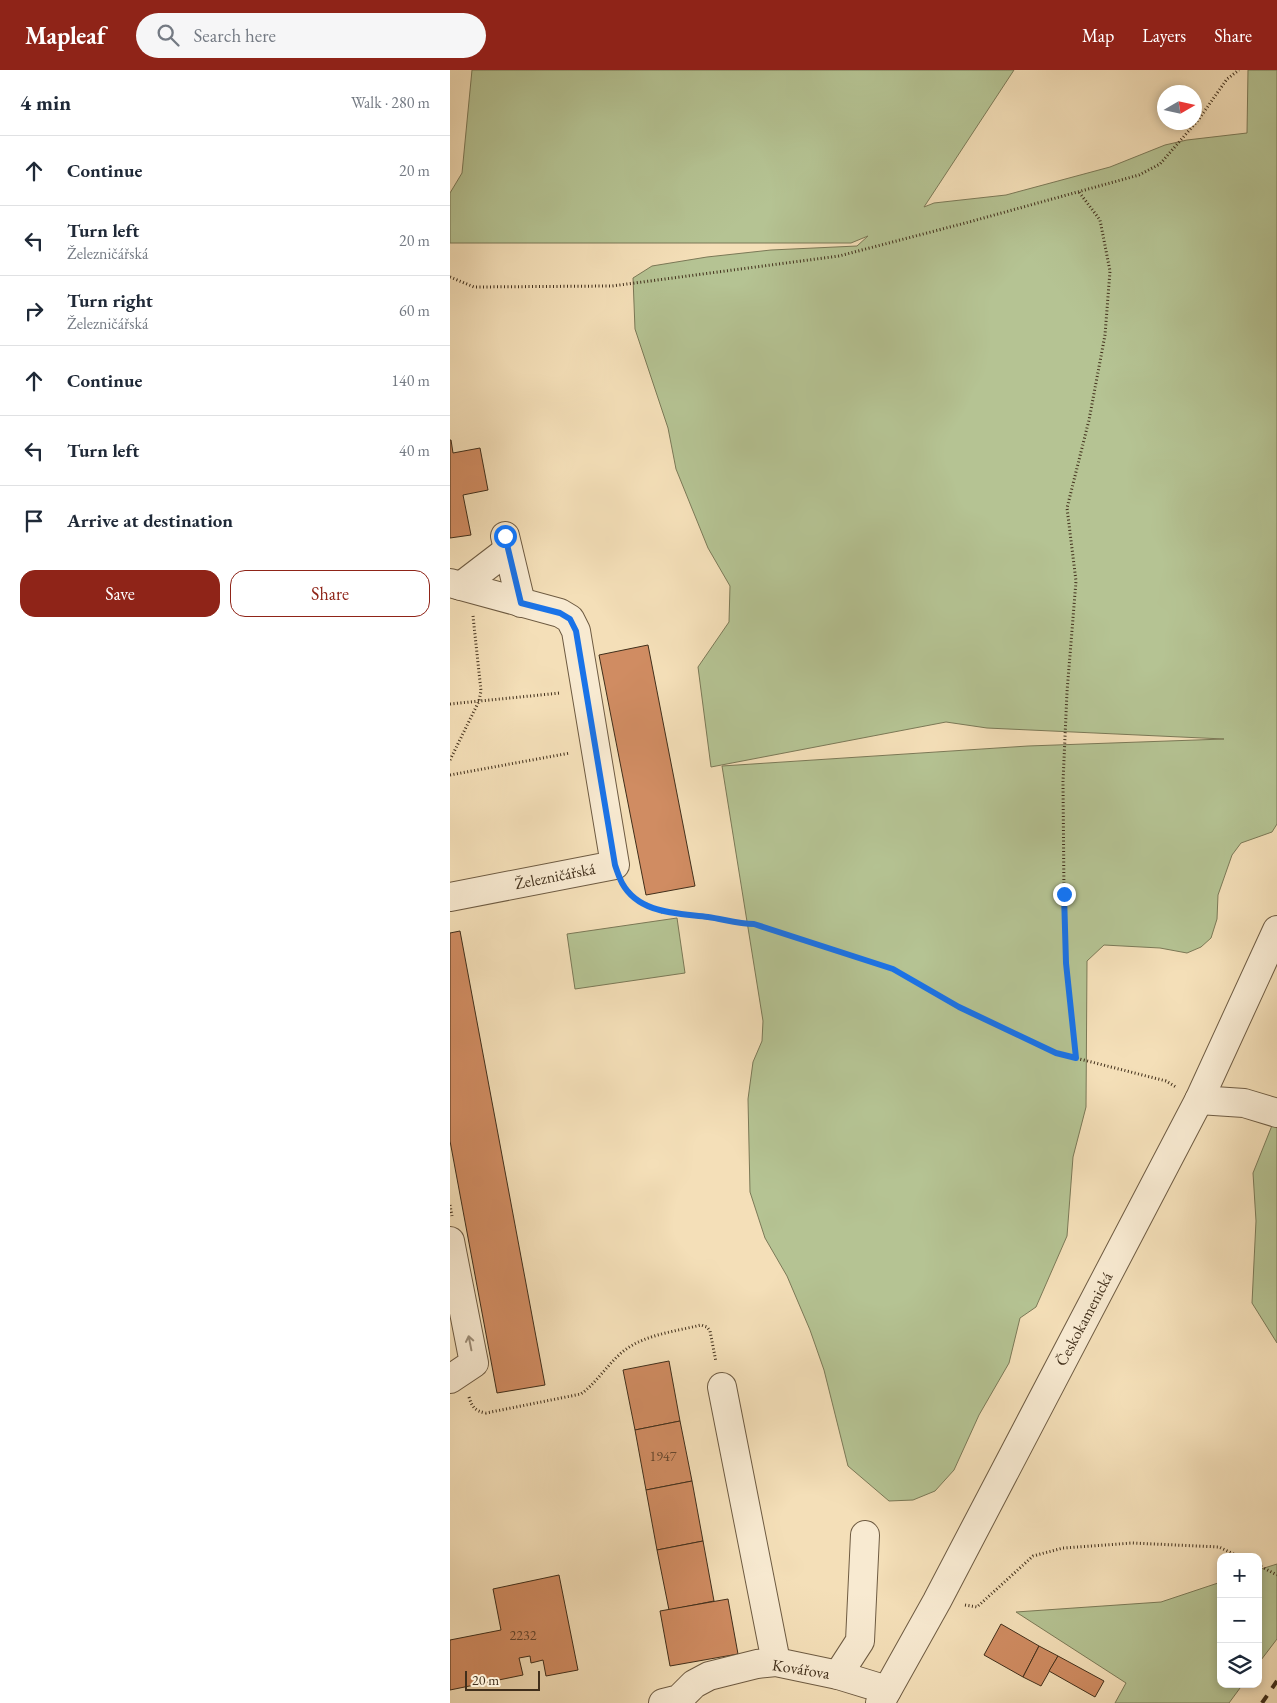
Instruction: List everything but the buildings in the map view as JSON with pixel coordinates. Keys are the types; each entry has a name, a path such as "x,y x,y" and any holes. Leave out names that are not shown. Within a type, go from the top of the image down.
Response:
{"street":[{"path":"460,586 506,543 521,603"},
{"name":"Železničářská","path":"450,897 615,865 576,631 570,619 560,613 460,586"},
{"name":"Českokamenická","path":"883,1697 937,1601 1199,1100 1277,930"},
{"path":"1199,1100 1244,1103 1277,1113"},
{"path":"450,1241 474,1363 456,1375"},
{"path":"722,1387 776,1662"},
{"path":"838,1675 860,1640 866,1535"},
{"name":"Kovářova","path":"674,1702 694,1684 708,1676 757,1664 776,1662 838,1675 883,1697"}],"path":[{"path":"450,278 474,287 612,286 839,256 1139,175 1160,164 1199,119 1227,79 1239,70"},
{"path":"1076,1058 1066,963 1064,894 1064,762 1067,692 1076,581 1067,508 1089,420 1103,345 1110,271 1100,220 1078,192"},
{"path":"450,760 479,701 480,690 460,586"},
{"path":"450,704 585,690"},
{"path":"450,775 595,749"},
{"path":"615,865 623,884 636,899 662,912 754,924 893,969 968,1011 1056,1053 1166,1082 1199,1100"},
{"path":"456,1375 473,1408 478,1412 486,1413 581,1394 591,1386 619,1354 644,1339 701,1325 707,1327 710,1331 722,1387"},
{"path":"937,1601 977,1607 1033,1556 1063,1548 1142,1544 1219,1547 1232,1553"},
{"path":"1262,1567 1277,1575"}],"green space":[{"path":"472,70 1014,70 924,207 934,203 1006,195 1110,167 1165,145 1187,140 1247,133 1248,70 1277,70 1277,824 1272,832 1241,843 1232,855 1218,895 1217,919 1211,938 1201,947 1187,953 1160,948 1104,945 1087,961 1086,1107 1073,1157 1067,1236 1036,1307 1020,1318 1009,1363 979,1415 954,1470 935,1491 913,1500 889,1501 848,1466 824,1370 810,1330 787,1276 765,1238 750,1192 748,1099 753,1062 762,1041 763,1021 722,766 1028,746 1224,739 987,728 946,722 711,767 698,667 729,622 730,586 708,548 676,469 668,428 635,329 633,278 652,266 707,257 771,250 857,246 868,236 851,243 450,243 450,193 462,173"},
{"path":"677,918 685,973 575,989 567,934"},
{"path":"1277,1113 1277,1343 1252,1303 1256,1221 1253,1173"},
{"path":"1277,1564 1277,1639 1262,1659 1262,1598 1262,1569"},
{"path":"1217,1583 1217,1688 1240,1688 1229,1703 1115,1703 1126,1683 1016,1612 1161,1602"}],"railway":[{"path":"1262,1703 1277,1681"}],"route":[{"path":"505,536 521,603 560,613 570,619 576,631 615,865 623,884 636,899 662,912 754,924 893,969 959,1007 1056,1053 1076,1058 1066,963 1064,894"}]}
